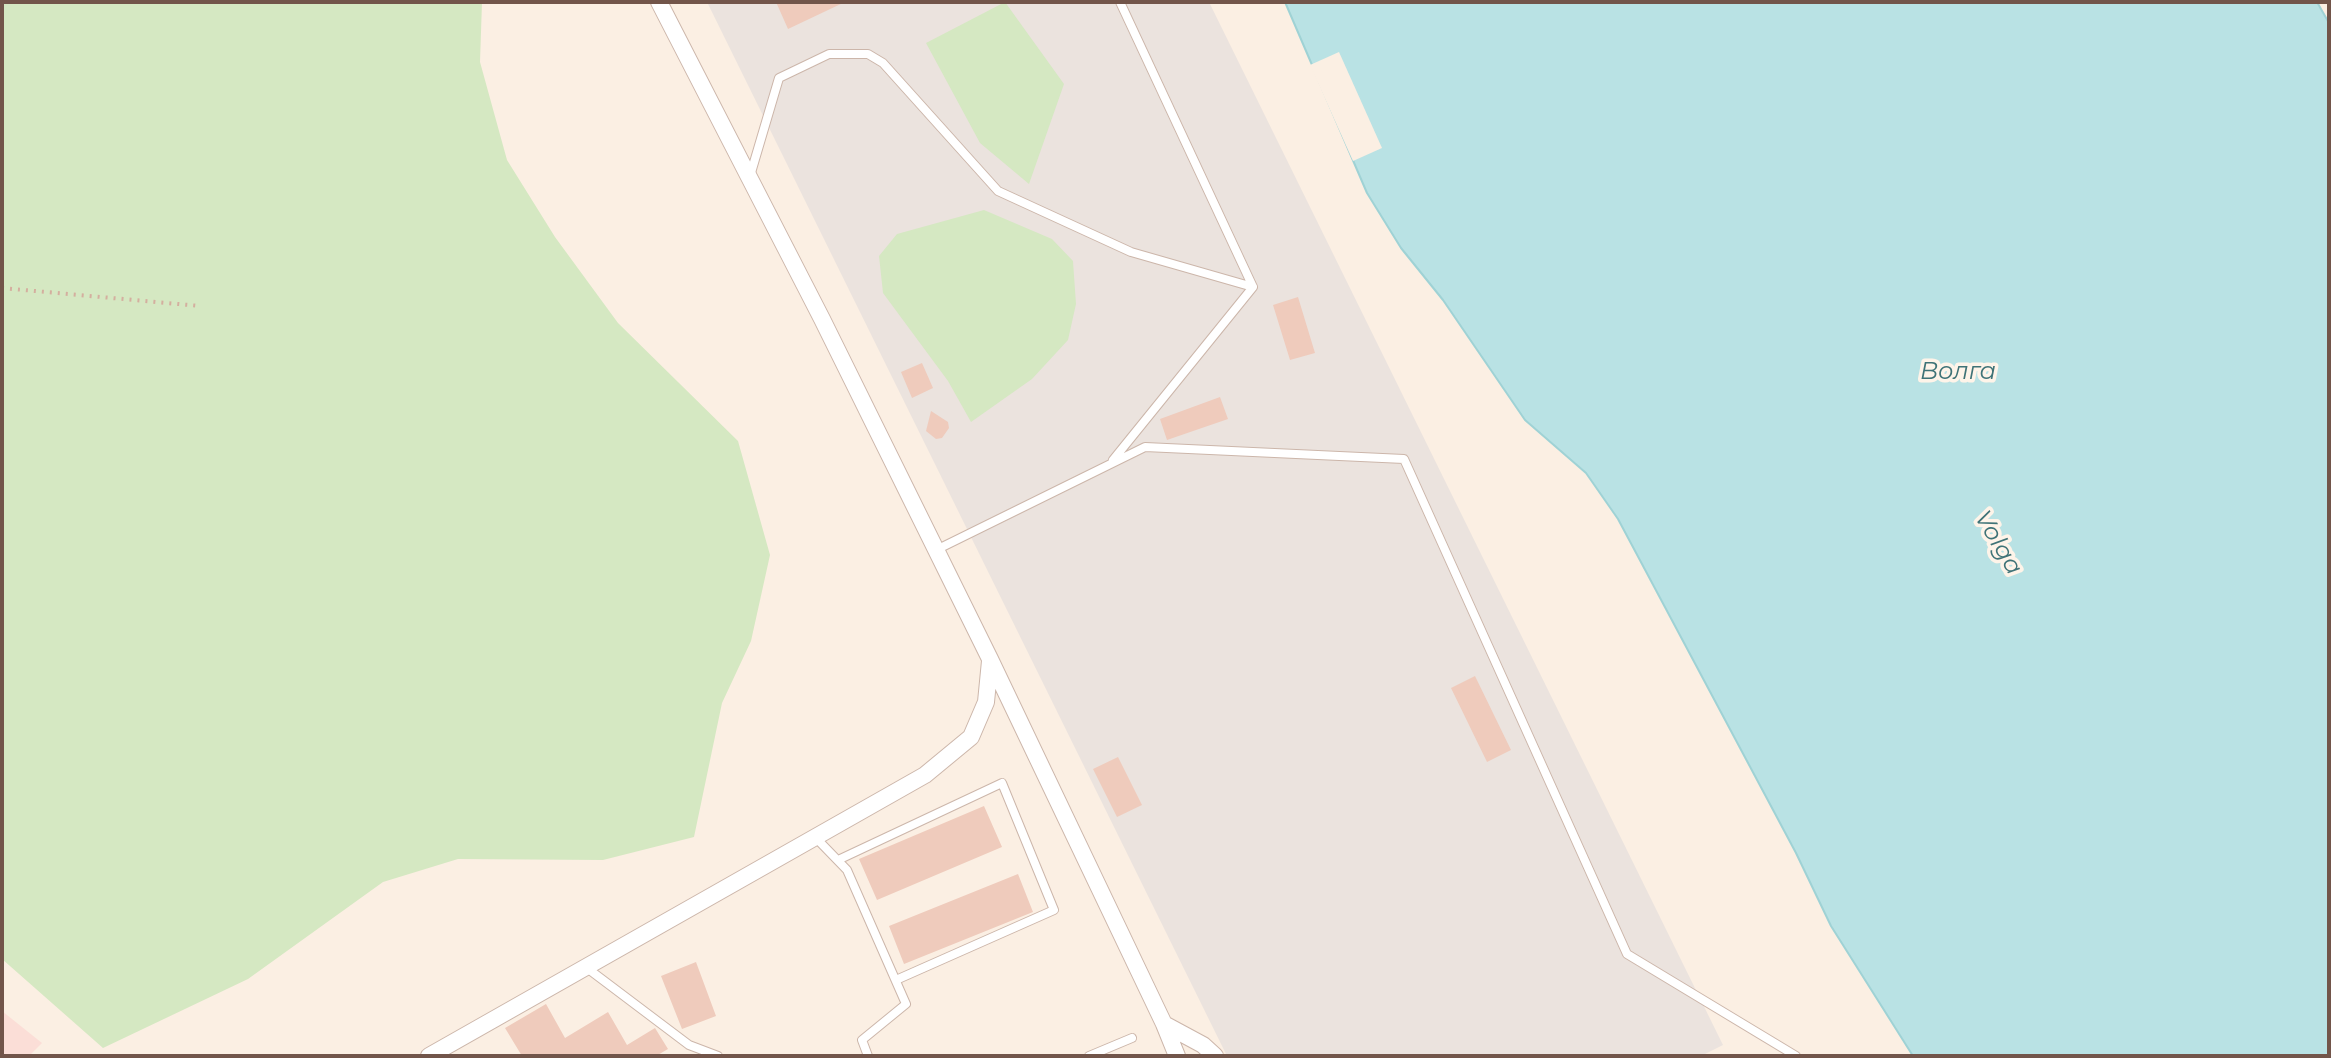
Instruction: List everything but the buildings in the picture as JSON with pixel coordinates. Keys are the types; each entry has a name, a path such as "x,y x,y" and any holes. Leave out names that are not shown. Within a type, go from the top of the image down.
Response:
{"street":[{"path":"659,2 750,177 990,659 1177,1056"},
{"path":"429,1056 925,775 971,737 986,702 990,659"},
{"path":"1164,1024 1203,1045 1215,1056"}],"lane":[{"path":"1120,2 1253,287"},
{"path":"750,177 779,78 829,54 868,54 883,63 998,191 1131,252 1253,287"},
{"path":"1110,464 1253,287"},
{"path":"936,550 1145,447 1404,459 1627,954 1796,1056"},
{"path":"838,860 1002,783 1054,910 896,980"},
{"path":"815,837 847,870 906,1004 862,1040 868,1056"},
{"path":"586,967 689,1045 718,1056"},
{"path":"1089,1056 1132,1038"}],"path":[{"path":"2,288 200,306"}],"shaded area":[{"path":"707,2 1209,2 1723,1045 1701,1056 1227,1056"},
{"path":"2,1011 42,1043 29,1056 2,1056"}],"green space":[{"path":"2,2 482,2 480,62 507,160 555,237 618,323 738,441 770,555 751,641 722,703 694,837 603,860 458,859 383,882 248,979 103,1048 2,959"},
{"path":"1005,2 1064,84 1029,184 980,143 926,43"},
{"path":"984,210 1052,239 1073,261 1076,304 1068,340 1032,379 971,422 948,381 883,293 879,256 897,234"}],"water":[{"name":"Волга","path":"1285,2 2317,2 2329,23 2329,1056 1913,1056 1831,926 1796,853 1618,519 1586,473 1525,420 1443,300 1401,248 1367,193"}],"pier":[{"path":"1339,52 1382,148 1353,161 1310,65"}],"water label":[{"name":"Volga","path":"1998,543"}]}
